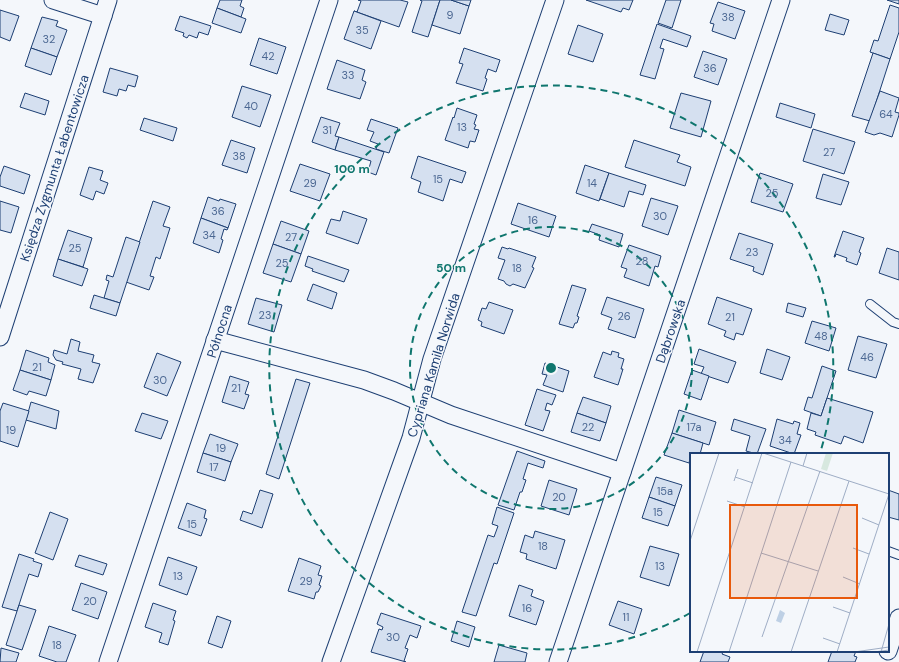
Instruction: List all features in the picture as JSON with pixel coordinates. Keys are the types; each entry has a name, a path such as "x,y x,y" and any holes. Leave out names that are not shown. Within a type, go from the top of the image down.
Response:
{"street":[{"path":"53,0 102,16"},
{"name":"Księdza Zygmunta Łabentowicza","path":"0,336 108,0"},
{"name":"Północna","path":"108,662 329,0"},
{"name":"Cypriana Kamila Norwida","path":"331,662 411,438 432,359 555,0"},
{"name":"Dąbrowska","path":"558,662 781,0"},
{"path":"216,340 364,380 420,401 451,415 622,472"},
{"path":"889,648 899,618"},
{"path":"884,662 888,652"}],"lane":[{"path":"870,304 893,322 899,324"},
{"path":"889,552 899,555"}],"building":[{"path":"220,0 242,0 240,6 244,8 241,17 217,8"},
{"path":"358,0 400,0 408,2 399,27 354,11 357,12 361,1"},
{"path":"420,0 440,0 428,37 412,32 422,1"},
{"path":"440,0 451,0 469,6 460,34 432,25"},
{"path":"451,0 471,0 469,6"},
{"path":"586,0 633,0 629,10 623,8 621,12"},
{"path":"666,0 681,0 672,28 658,23"},
{"path":"887,0 899,0 899,4"},
{"path":"718,2 745,11 735,39 712,31 714,24 710,23"},
{"path":"890,5 899,8 899,32 890,59 870,52 874,40 878,41"},
{"path":"217,8 246,19 241,33 212,23"},
{"path":"0,10 19,16 10,41 0,37"},
{"path":"354,11 381,21 371,49 344,39"},
{"path":"830,14 849,20 844,35 825,30"},
{"path":"180,16 211,26 208,35 199,32 197,38 189,35 187,38 183,36 184,33 175,30"},
{"path":"42,17 58,21 56,26 67,30 57,57 31,48"},
{"path":"657,24 691,36 687,47 663,39 660,48 664,49 655,79 640,75"},
{"path":"578,25 603,34 593,62 568,54"},
{"path":"259,38 286,47 277,74 250,65"},
{"path":"31,48 57,57 51,75 25,66"},
{"path":"464,48 500,60 496,72 488,69 485,78 487,79 483,91 456,83 463,64 459,63"},
{"path":"703,51 727,59 718,85 694,77"},
{"path":"873,53 890,59 870,121 852,116"},
{"path":"337,60 365,70 362,80 366,82 360,99 327,89"},
{"path":"110,68 138,76 135,87 128,85 126,91 119,89 117,96 103,92"},
{"path":"242,86 271,95 260,127 232,117"},
{"path":"880,91 899,98 895,112 899,113 899,115 892,137 880,133 874,135 865,132"},
{"path":"25,93 49,101 45,115 20,107"},
{"path":"681,93 711,101 701,137 670,128"},
{"path":"780,103 815,114 811,128 776,117"},
{"path":"457,108 477,115 474,129 479,130 475,142 470,141 468,148 445,140"},
{"path":"321,117 340,123 335,136 339,137 335,150 312,142"},
{"path":"144,118 177,128 173,141 140,130"},
{"path":"371,119 398,128 389,153 376,149 378,144 370,141 374,132 367,130"},
{"path":"813,129 855,142 844,174 803,161"},
{"path":"339,137 384,152 376,175 368,172 371,161 335,150"},
{"path":"231,140 255,148 247,173 222,165"},
{"path":"634,140 680,155 677,162 691,167 685,186 625,167"},
{"path":"418,156 466,172 462,183 450,179 443,201 418,192 421,182 411,178"},
{"path":"300,164 330,174 320,201 290,191"},
{"path":"585,165 609,173 599,201 576,193"},
{"path":"4,166 30,175 24,194 0,186 0,177"},
{"path":"89,167 103,171 100,180 108,183 104,194 96,191 93,200 80,195"},
{"path":"609,173 646,185 643,195 629,191 624,207 600,199"},
{"path":"760,173 793,184 783,212 751,202"},
{"path":"823,174 849,182 841,205 816,198"},
{"path":"208,197 219,201 220,199 236,204 228,228 201,218"},
{"path":"651,198 678,206 668,235 642,226"},
{"path":"0,201 19,207 11,233 0,230"},
{"path":"153,201 170,207 163,226 170,228 160,259 156,257 150,276 154,277 149,290 126,282"},
{"path":"518,203 556,216 549,237 511,224"},
{"path":"343,211 367,219 358,244 326,233 331,219 340,221"},
{"path":"201,218 228,228 227,230 224,229 221,239 223,240 219,253 193,243"},
{"path":"281,221 309,231 301,254 273,244"},
{"path":"592,224 623,234 619,247 599,240 600,235 589,231"},
{"path":"68,230 92,238 83,267 58,259"},
{"path":"843,231 864,238 859,252 861,253 857,265 846,261 847,258 836,254 834,257"},
{"path":"739,233 773,244 763,275 753,271 754,267 730,259"},
{"path":"126,237 140,242 120,303 104,298 109,281 106,280 107,275 113,277"},
{"path":"273,244 301,254 291,282 263,273"},
{"path":"629,245 661,256 658,267 655,266 649,286 624,277 627,269 621,267"},
{"path":"502,247 536,257 532,267 534,268 525,288 513,284 510,286 504,281 498,279 505,260 498,258"},
{"path":"887,248 899,252 899,280 879,273"},
{"path":"308,256 349,270 344,282 312,271 313,269 305,266"},
{"path":"58,259 88,269 82,286 53,276"},
{"path":"313,284 337,293 332,309 307,300"},
{"path":"572,285 586,289 577,316 579,317 577,323 575,323 573,328 559,324"},
{"path":"94,295 120,303 116,316 90,308"},
{"path":"607,297 644,309 635,338 608,329 612,318 601,314"},
{"path":"717,297 752,309 743,335 736,333 734,340 724,336 726,331 708,324"},
{"path":"256,298 282,305 274,332 248,324"},
{"path":"489,302 513,310 504,334 481,326 482,322 478,320 482,308 486,309"},
{"path":"788,303 806,308 803,317 786,312"},
{"path":"812,321 836,328 829,351 805,343"},
{"path":"858,336 887,344 876,378 848,370"},
{"path":"71,339 80,342 78,351 94,355 92,362 100,364 93,383 78,379 81,369 62,364 63,362 56,360 53,355 54,350 67,354"},
{"path":"699,349 736,362 728,383 701,374 704,367 694,364"},
{"path":"767,349 790,357 782,380 760,373"},
{"path":"26,350 49,358 48,362 55,365 51,380 20,370"},
{"path":"612,351 619,353 618,357 624,359 621,369 623,369 618,385 594,377 603,352 611,355"},
{"path":"157,353 181,362 167,396 144,387"},
{"path":"545,363 569,371 563,392 543,385 547,375 542,374"},
{"path":"822,366 836,371 821,416 804,410 808,397 812,398"},
{"path":"20,370 51,380 46,396 29,391 27,395 13,390"},
{"path":"692,370 709,376 701,400 684,394"},
{"path":"230,376 249,382 245,394 249,395 244,409 222,402"},
{"path":"296,379 310,383 279,479 266,474"},
{"path":"537,389 556,395 552,405 547,403 545,410 550,411 543,431 525,425"},
{"path":"583,397 611,406 606,423 577,413"},
{"path":"827,398 873,412 863,443 844,436 841,444 815,435 816,432 807,429 811,413 821,416"},
{"path":"31,402 59,411 56,429 26,420"},
{"path":"3,403 29,411 18,447 0,441 0,411"},
{"path":"679,410 716,422 709,445 672,433"},
{"path":"142,413 168,421 161,439 135,431"},
{"path":"577,413 606,423 600,441 571,432"},
{"path":"734,419 766,429 757,453 746,451 750,436 731,430"},
{"path":"777,419 793,424 794,421 800,423 797,434 801,435 794,453 770,446"},
{"path":"672,433 703,443 700,453 690,453 689,463 664,455"},
{"path":"210,434 238,444 231,462 203,453"},
{"path":"517,451 545,461 543,468 528,463 523,479 526,480 514,510 498,505"},
{"path":"203,453 231,462 225,481 197,472"},
{"path":"656,477 682,485 675,506 649,497"},
{"path":"549,480 577,489 569,515 541,506"},
{"path":"260,490 273,494 262,528 240,520 243,511 252,514"},
{"path":"889,490 899,494 899,520 889,517"},
{"path":"649,497 675,506 668,526 642,518"},
{"path":"187,503 206,510 204,518 207,519 201,536 178,528"},
{"path":"497,507 514,513 497,564 494,563 476,616 462,612 488,535 494,537 498,526 492,524"},
{"path":"50,512 68,519 53,560 35,553"},
{"path":"535,531 565,540 556,569 526,559 527,554 520,552 525,535 533,538"},
{"path":"650,546 679,554 669,586 640,577"},
{"path":"19,554 34,559 33,561 42,564 38,577 29,574 17,611 2,607"},
{"path":"79,555 107,564 103,575 75,566"},
{"path":"168,557 197,567 187,595 159,585"},
{"path":"299,558 321,566 318,575 322,576 319,585 321,586 318,592 316,592 314,599 288,591"},
{"path":"81,583 107,592 98,619 72,610"},
{"path":"519,585 533,590 531,596 544,601 536,625 509,616"},
{"path":"618,601 642,609 634,634 609,625"},
{"path":"153,603 176,611 173,620 175,621 168,645 159,642 162,633 145,627"},
{"path":"19,605 36,610 22,650 6,645"},
{"path":"381,613 421,626 417,638 410,635 405,648 408,649 404,661 406,662 371,652 379,629 382,630 383,627 377,624"},
{"path":"217,616 231,621 222,648 208,643"},
{"path":"457,621 475,627 469,647 451,641"},
{"path":"49,626 76,635 66,662 57,662 39,656"},
{"path":"499,645 527,653 525,662 494,662"},
{"path":"1,648 19,653 16,662 0,662"},
{"path":"704,652 723,652 722,654 730,657 728,662 700,662"},
{"path":"832,652 856,652 854,656 857,657 855,662 828,662"}]}
